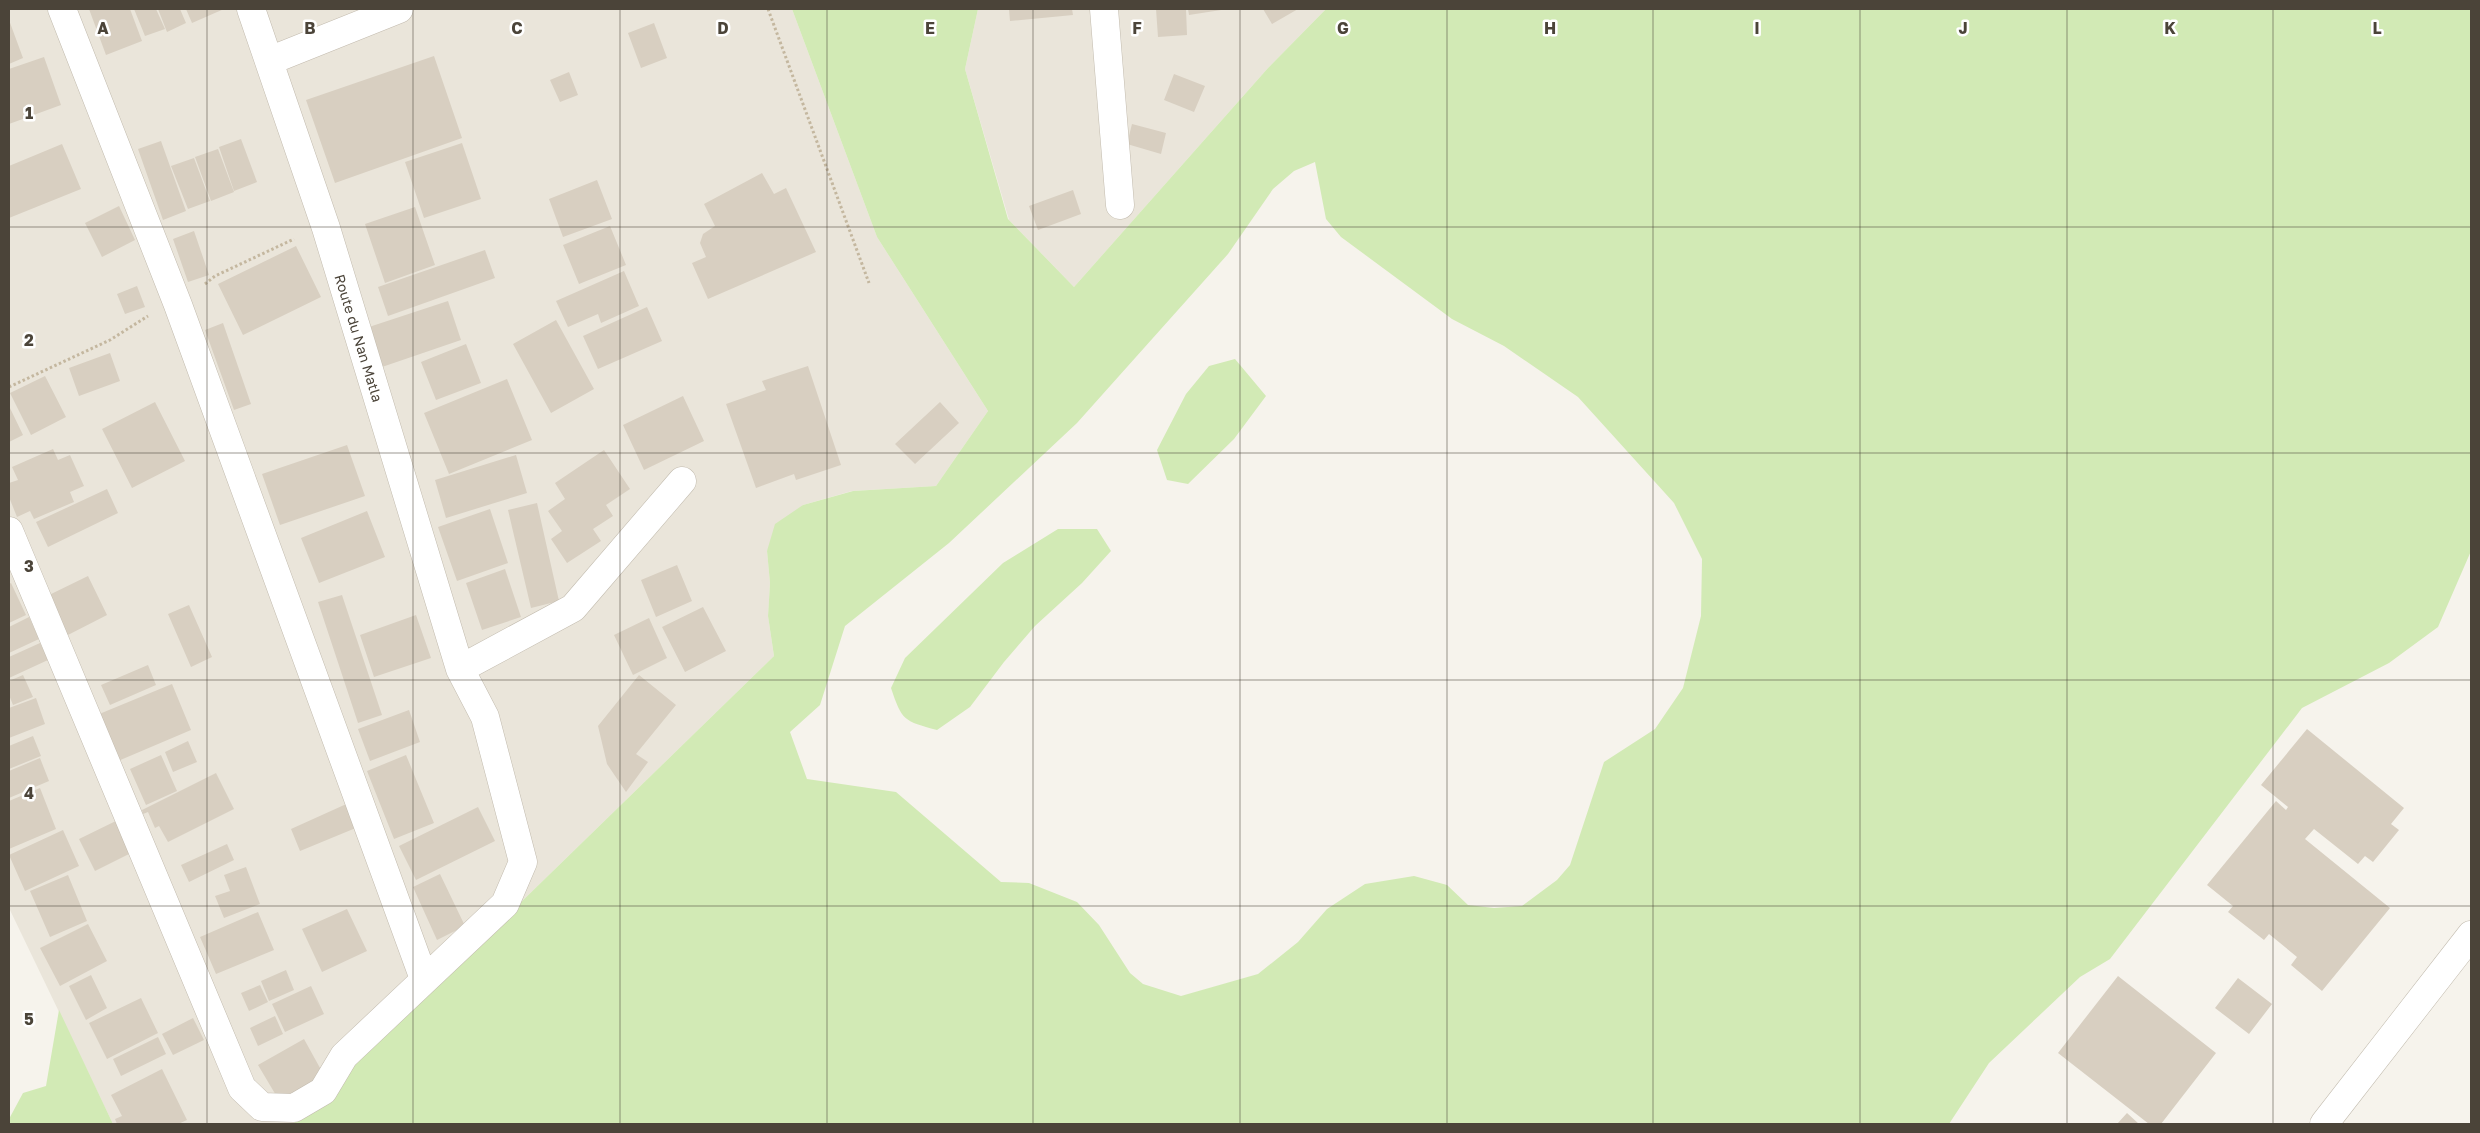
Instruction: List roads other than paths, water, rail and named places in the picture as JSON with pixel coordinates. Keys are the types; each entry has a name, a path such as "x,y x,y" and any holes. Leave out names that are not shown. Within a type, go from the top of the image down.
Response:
{"street":[{"path":"62,9 178,306 424,979"},
{"name":"Route du Nan Matla","path":"9,532 242,1088 262,1107 294,1108 323,1091 344,1056 504,904 522,862 485,717 460,669 326,228 251,9"},
{"path":"269,61 399,9"},
{"path":"1104,9 1120,205"},
{"path":"460,669 573,608 682,481"},
{"path":"2324,1124 2471,935"}]}
